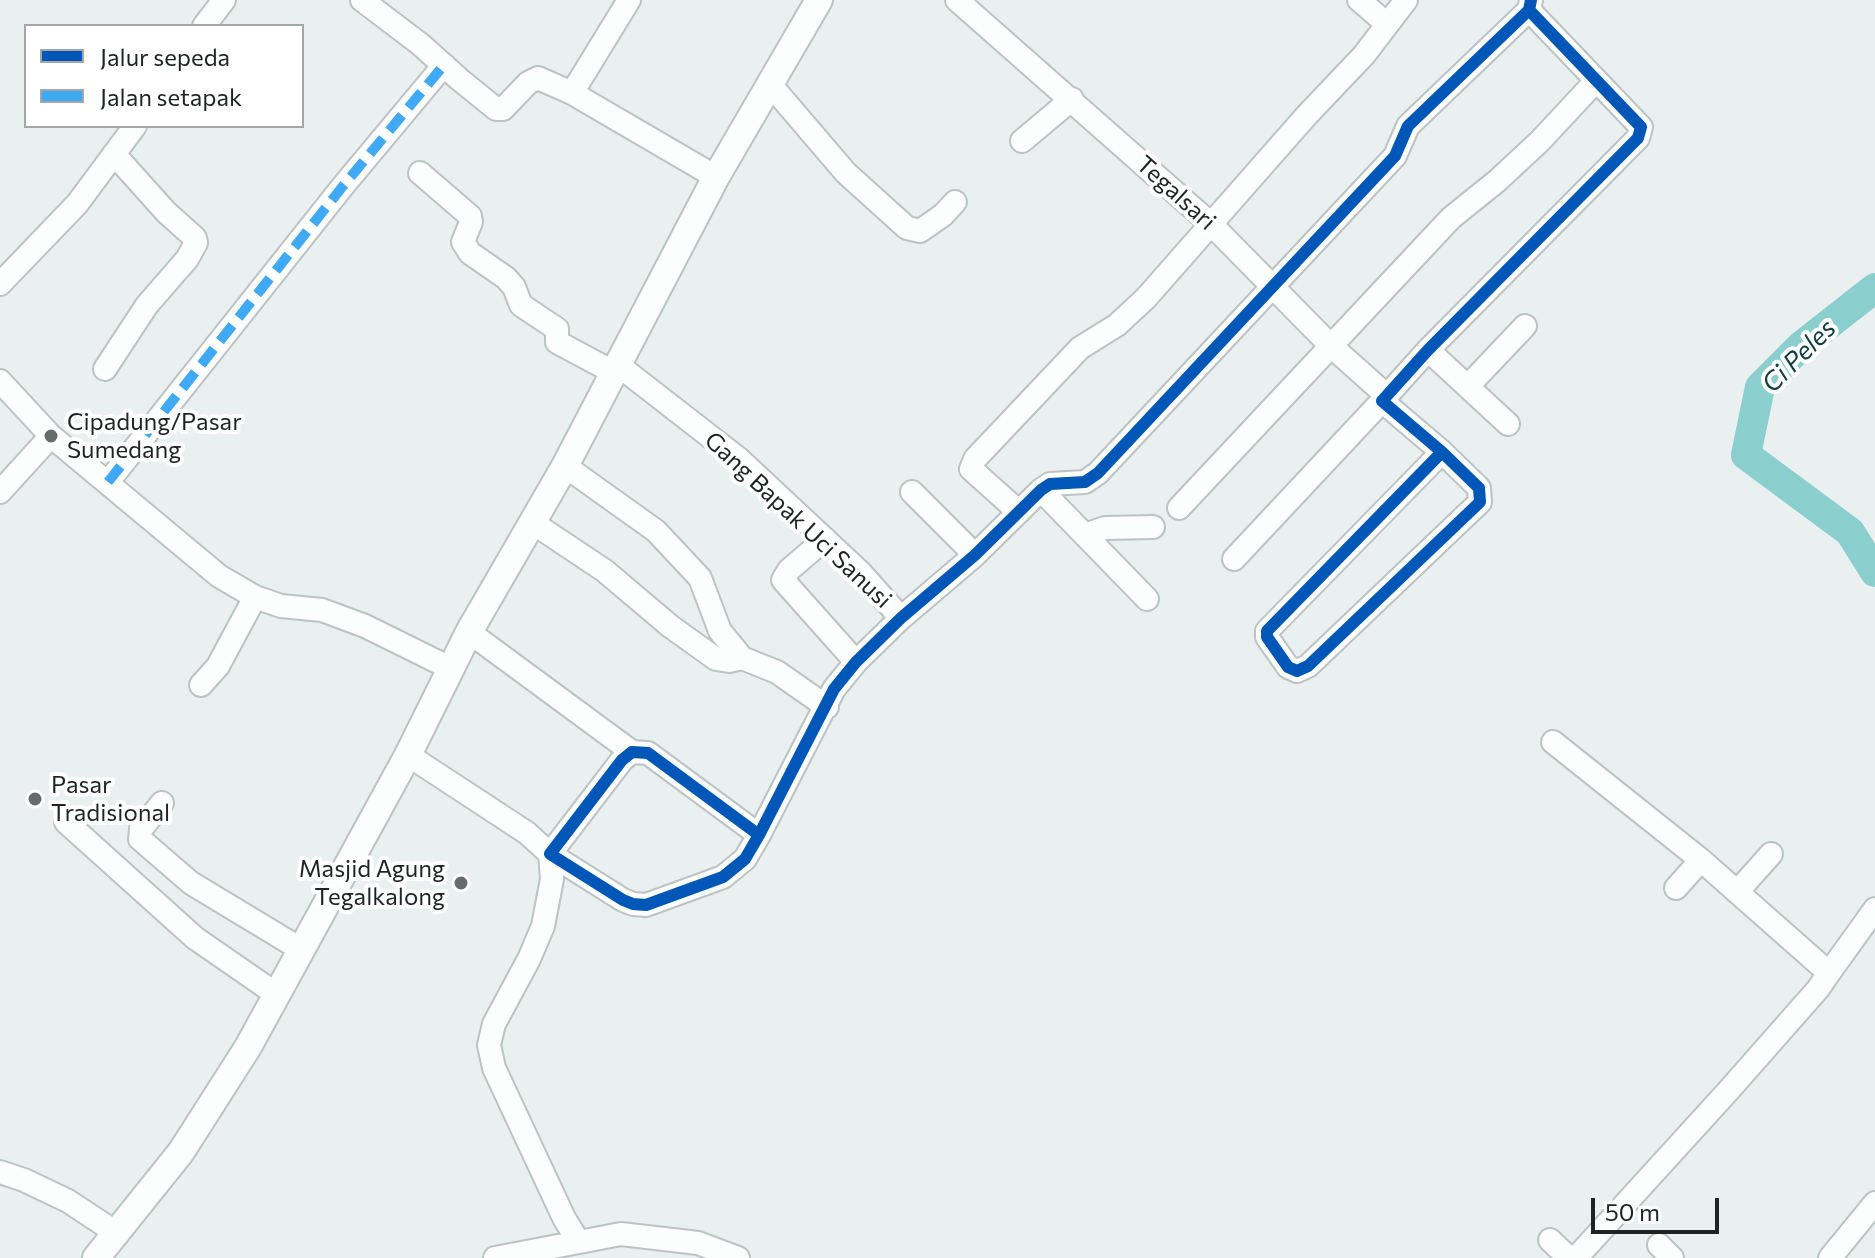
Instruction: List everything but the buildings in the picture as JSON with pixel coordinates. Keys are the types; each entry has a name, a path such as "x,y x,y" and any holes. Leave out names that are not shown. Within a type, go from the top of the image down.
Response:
{"main road":[{"path":"96,1258 181,1152 248,1047 408,755 469,632 565,466 716,177 819,0"}],"street":[{"path":"206,24 224,0"},
{"path":"362,0 420,44 496,109 503,109 528,83 538,78 572,93 716,177"},
{"path":"572,93 629,0"},
{"name":"Tegalsari","path":"957,0 1212,225 1270,286 1384,398 1442,452 1479,488 1480,502 1308,666 1297,671 1288,667 1267,637 1267,631 1442,452"},
{"path":"1359,0 1387,24"},
{"path":"1019,512 971,469 971,465 1080,348 1117,325 1146,298 1364,55 1406,0"},
{"path":"408,755 527,833 550,854 633,904 646,905 723,877 745,859 834,689 856,662 901,618 975,555 1041,490 1050,484 1085,482 1098,473 1395,156 1408,126 1530,5 1595,82 1641,127 1638,138 1428,350 1234,559"},
{"path":"108,482 333,198 444,65"},
{"path":"1179,508 1451,218 1540,141 1595,82"},
{"path":"769,83 846,173 907,228 920,231 955,202"},
{"path":"1022,141 1072,99"},
{"path":"0,284 77,204 134,128"},
{"path":"105,369 147,305 187,259 196,243 195,238 166,212 114,154"},
{"name":"Gang Bapak Uci Sanusi","path":"420,173 470,216 471,222 463,242 470,253 506,278 514,287 521,305 557,329 557,342 616,368 739,459 860,572 901,618"},
{"path":"1468,386 1525,326"},
{"path":"1428,350 1508,424"},
{"path":"0,381 51,436 219,576 255,597 281,606 322,610 365,626 450,668"},
{"path":"0,492 51,436"},
{"path":"565,466 656,531 700,578 720,631 742,658 777,672 827,707"},
{"path":"1041,490 1147,599"},
{"path":"912,492 975,555"},
{"path":"533,523 605,571 670,626 716,659 729,661 742,658"},
{"path":"1085,535 1105,528 1153,527"},
{"path":"825,539 789,570 783,580 856,662"},
{"path":"201,685 218,666 255,597"},
{"path":"469,632 632,752 648,753 759,835"},
{"path":"1553,742 1701,860 1829,973"},
{"path":"578,1241 564,1218 494,1068 489,1045 494,1024 543,926 552,879 550,854 622,760 632,752"},
{"path":"162,803 141,829 140,839 191,883 302,950"},
{"path":"66,822 195,938 276,994"},
{"path":"1737,892 1771,854"},
{"path":"1676,888 1701,860"},
{"path":"1576,1258 1818,989 1875,909"},
{"path":"0,1172 68,1201 118,1234"},
{"path":"1830,1258 1875,1203"},
{"path":"495,1258 621,1234 698,1243 738,1258"},
{"path":"1550,1240 1569,1258"}],"waterway":[{"name":"Ci Peles","path":"1875,288 1801,346 1760,387 1746,455 1850,532 1875,572"}],"marked path":[{"path":"108,482 343,186 444,65"}],"cycle path":[{"path":"1442,452 1479,488 1480,502 1308,666 1297,671 1288,667 1267,637 1267,631 1442,452 1382,401 1428,350 1638,138 1641,127 1529,10 1531,0"},
{"path":"759,835 745,859 723,877 646,905 623,900 550,854 622,760 632,752 648,753 759,835 834,689 856,662 901,618 975,555 1041,490 1050,484 1085,482 1098,473 1395,156 1408,126 1529,10"}],"place":[{"name":"Cipadung/Pasar Sumedang","path":"51,436"},
{"name":"Pasar Tradisional","path":"35,799"},
{"name":"Masjid Agung Tegalkalong","path":"461,883"}]}
